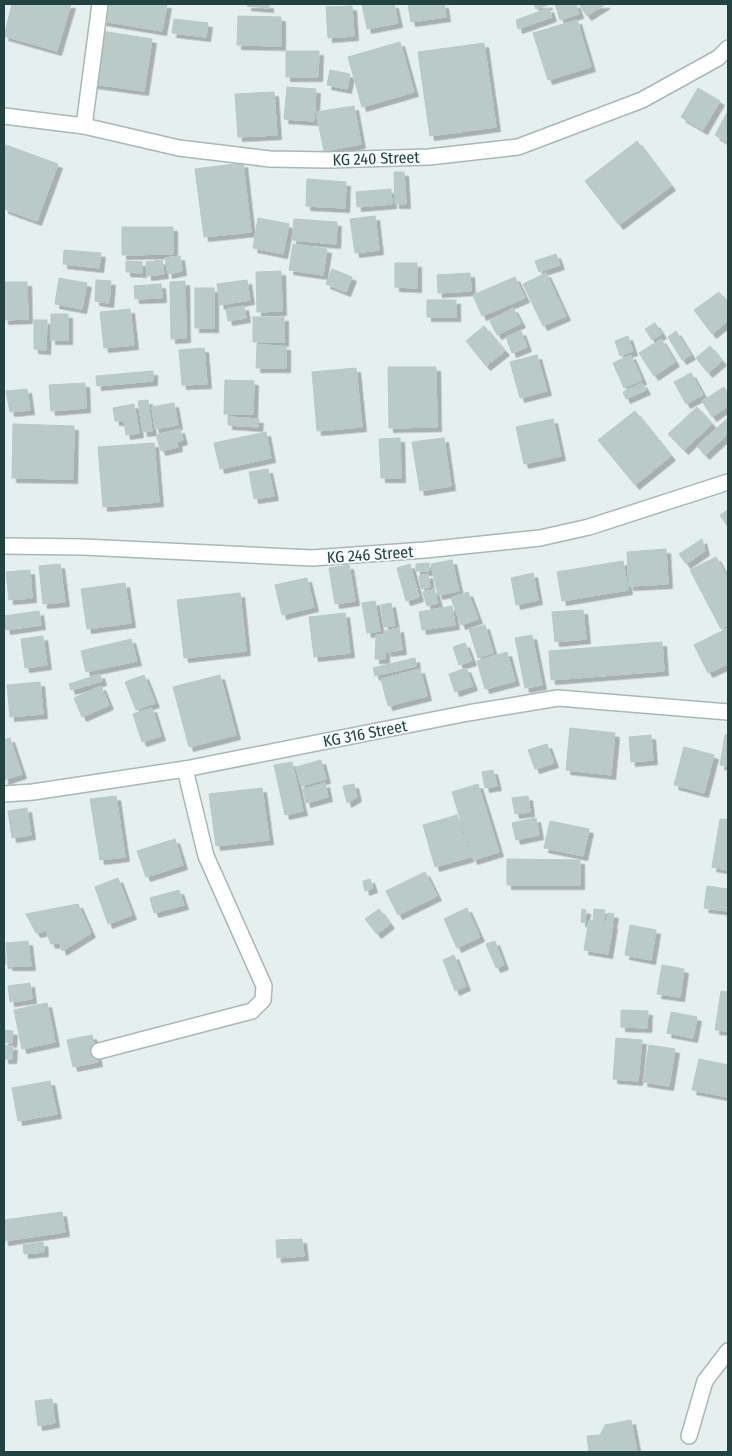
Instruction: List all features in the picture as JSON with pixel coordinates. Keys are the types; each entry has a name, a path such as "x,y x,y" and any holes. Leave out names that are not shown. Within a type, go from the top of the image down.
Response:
{"street":[{"path":"84,126 100,4"},
{"name":"KG 240 Street","path":"4,116 84,126 179,148 270,159 327,160 429,157 518,146 642,100 718,58 728,48"},
{"name":"KG 246 Street","path":"4,546 83,547 312,558 425,550 540,538 589,528 728,482"},
{"name":"KG 316 Street","path":"4,794 33,792 185,769 468,713 558,698 728,712"},
{"path":"99,1051 252,1011 263,1000 264,986 206,856 185,769"},
{"path":"689,1436 705,1381 728,1351"}],"building":[{"path":"12,4 71,4 57,51 4,36"},
{"path":"105,4 167,4 162,31 102,21"},
{"path":"247,4 269,4 269,8 247,6"},
{"path":"362,4 394,4 398,23 367,29"},
{"path":"408,4 444,4 446,17 411,22"},
{"path":"534,4 548,4 548,5 536,9"},
{"path":"555,4 576,4 579,14 560,20"},
{"path":"579,4 606,4 587,16"},
{"path":"352,6 354,36 328,38 326,7"},
{"path":"549,8 552,17 518,29 516,20"},
{"path":"238,16 281,17 281,46 237,45"},
{"path":"174,19 208,23 206,37 172,33"},
{"path":"577,20 591,67 548,80 533,33"},
{"path":"101,31 152,39 144,91 93,84"},
{"path":"400,42 414,92 362,107 348,57"},
{"path":"484,43 496,127 430,136 418,52"},
{"path":"286,51 319,51 318,77 286,77"},
{"path":"330,70 350,74 347,89 327,85"},
{"path":"287,87 316,89 314,121 284,119"},
{"path":"698,88 720,101 703,130 681,117"},
{"path":"274,92 277,135 238,137 235,94"},
{"path":"354,106 361,144 324,151 316,112"},
{"path":"728,111 728,143 715,135"},
{"path":"637,141 671,186 619,225 585,181"},
{"path":"6,145 58,164 37,221 4,209 4,153"},
{"path":"243,163 251,232 204,237 195,169"},
{"path":"394,172 404,172 406,204 395,204"},
{"path":"307,179 346,182 345,208 306,206"},
{"path":"391,189 392,204 357,207 356,192"},
{"path":"375,216 379,250 355,253 350,219"},
{"path":"258,218 289,224 283,254 253,248"},
{"path":"294,219 337,222 336,244 292,240"},
{"path":"122,227 173,227 173,254 122,255"},
{"path":"293,244 327,249 323,275 289,270"},
{"path":"64,250 101,253 99,268 63,264"},
{"path":"556,254 560,265 539,272 535,261"},
{"path":"180,256 182,271 168,274 165,258"},
{"path":"162,260 164,274 147,276 146,262"},
{"path":"126,261 142,262 142,273 126,272"},
{"path":"395,263 417,263 417,288 395,287"},
{"path":"332,269 352,277 346,292 326,284"},
{"path":"281,271 282,311 257,312 256,272"},
{"path":"470,273 471,291 438,293 437,275"},
{"path":"546,273 566,316 543,326 523,284"},
{"path":"515,277 525,298 482,316 473,295"},
{"path":"59,278 87,283 82,309 55,304"},
{"path":"96,280 111,281 109,303 95,301"},
{"path":"247,280 250,300 220,305 217,284"},
{"path":"185,281 186,338 171,339 170,282"},
{"path":"4,282 27,282 28,319 4,320"},
{"path":"161,284 162,298 135,299 134,286"},
{"path":"195,288 214,288 214,328 195,328"},
{"path":"719,292 728,304 728,321 712,334 694,310"},
{"path":"427,300 456,300 456,317 427,317"},
{"path":"244,306 246,318 228,321 226,309"},
{"path":"513,308 521,323 497,335 490,321"},
{"path":"130,309 134,345 104,348 100,312"},
{"path":"51,314 68,314 68,340 51,340"},
{"path":"253,317 284,317 284,342 253,342"},
{"path":"34,320 47,320 46,350 34,349"},
{"path":"655,323 662,334 652,340 645,329"},
{"path":"484,326 505,351 486,366 466,341"},
{"path":"521,331 527,347 512,353 506,337"},
{"path":"676,331 691,355 682,360 668,337"},
{"path":"628,336 633,351 620,356 615,341"},
{"path":"661,339 675,362 654,376 639,353"},
{"path":"257,345 286,346 286,368 256,368"},
{"path":"710,346 722,361 708,373 696,358"},
{"path":"204,348 207,384 182,385 179,350"},
{"path":"537,355 547,391 520,398 510,362"},
{"path":"631,355 642,380 624,388 613,363"},
{"path":"388,367 436,367 437,427 389,428"},
{"path":"356,368 362,427 317,431 312,372"},
{"path":"153,371 153,381 97,386 96,376"},
{"path":"691,373 703,395 686,404 674,382"},
{"path":"225,380 254,381 253,414 224,414"},
{"path":"85,383 86,408 51,411 49,385"},
{"path":"642,383 646,390 626,399 623,392"},
{"path":"724,387 728,393 728,406 712,417 702,401"},
{"path":"27,389 30,410 10,412 6,391"},
{"path":"148,400 152,431 143,432 138,401"},
{"path":"174,403 178,425 155,429 152,407"},
{"path":"134,404 139,433 126,435 124,421 115,421 113,408"},
{"path":"697,407 712,424 684,450 668,434"},
{"path":"635,411 671,456 635,485 598,440"},
{"path":"228,417 259,419 258,427 228,425"},
{"path":"728,418 728,434 705,455 697,446"},
{"path":"553,419 561,456 524,464 516,427"},
{"path":"13,424 74,426 73,479 12,478"},
{"path":"180,429 183,440 177,442 178,447 161,451 156,435"},
{"path":"266,432 271,458 220,469 214,443"},
{"path":"400,438 401,478 381,478 379,439"},
{"path":"444,438 451,486 420,491 412,442"},
{"path":"154,443 159,502 103,507 98,447"},
{"path":"268,469 274,496 254,499 249,472"},
{"path":"728,510 728,527 720,515"},
{"path":"702,539 705,551 686,564 679,554"},
{"path":"666,549 668,584 629,586 627,552"},
{"path":"716,557 728,579 728,625 721,629 690,570"},
{"path":"452,560 459,591 438,595 431,564"},
{"path":"623,561 628,590 562,601 557,572"},
{"path":"429,563 429,571 416,571 416,564"},
{"path":"60,564 65,602 43,604 39,566"},
{"path":"410,564 419,597 406,601 397,568"},
{"path":"349,565 355,601 335,604 329,568"},
{"path":"30,570 32,598 9,600 6,572"},
{"path":"533,573 538,600 516,605 511,578"},
{"path":"428,574 430,587 421,589 419,576"},
{"path":"307,578 314,607 282,615 275,585"},
{"path":"125,583 131,623 87,629 81,589"},
{"path":"434,589 438,603 427,606 423,592"},
{"path":"468,592 478,619 461,625 451,598"},
{"path":"240,593 246,651 184,658 177,600"},
{"path":"375,601 380,631 367,633 362,603"},
{"path":"391,603 395,626 384,627 381,605"},
{"path":"452,606 455,625 422,630 419,612"},
{"path":"583,610 586,639 555,642 552,612"},
{"path":"39,611 41,625 6,630 4,616"},
{"path":"345,613 350,653 314,657 309,617"},
{"path":"485,625 493,653 478,658 469,629"},
{"path":"399,628 402,650 387,652 384,631"},
{"path":"728,628 728,664 708,673 694,645"},
{"path":"376,635 385,635 385,659 375,659"},
{"path":"532,635 542,685 525,688 515,638"},
{"path":"43,636 47,665 25,668 21,639"},
{"path":"131,639 137,661 86,672 81,651"},
{"path":"662,642 664,671 551,680 549,651"},
{"path":"465,643 472,661 459,665 453,647"},
{"path":"507,652 515,681 485,689 477,661"},
{"path":"415,658 416,666 375,676 373,668"},
{"path":"466,668 473,686 455,692 449,674"},
{"path":"420,669 427,696 388,706 381,679"},
{"path":"100,674 102,681 71,690 69,684"},
{"path":"144,675 155,703 136,710 125,682"},
{"path":"220,675 236,735 189,747 173,687"},
{"path":"40,682 43,714 10,717 7,685"},
{"path":"101,686 109,705 82,717 74,698"},
{"path":"152,708 161,736 142,742 133,714"},
{"path":"570,728 615,733 611,775 566,770"},
{"path":"651,735 653,760 631,762 629,737"},
{"path":"725,735 728,735 728,766 720,765"},
{"path":"10,738 22,774 4,780 4,740"},
{"path":"547,744 554,763 535,769 528,750"},
{"path":"684,747 714,755 704,793 674,785"},
{"path":"321,760 326,779 301,786 296,767"},
{"path":"292,762 303,811 285,815 274,765"},
{"path":"493,770 497,786 485,788 482,772"},
{"path":"325,783 328,797 306,803 303,789"},
{"path":"354,784 357,797 347,803 343,786"},
{"path":"478,784 499,852 473,860 452,792"},
{"path":"262,788 269,840 216,846 209,794"},
{"path":"116,796 125,857 100,860 90,799"},
{"path":"528,796 530,812 515,814 512,798"},
{"path":"27,808 31,835 12,838 8,811"},
{"path":"457,815 470,857 435,867 423,825"},
{"path":"536,818 539,835 516,840 512,823"},
{"path":"720,819 728,820 728,870 712,867"},
{"path":"550,821 589,829 583,856 544,848"},
{"path":"175,839 183,865 146,877 137,851"},
{"path":"507,859 580,860 580,885 507,885"},
{"path":"425,872 437,896 398,915 386,891"},
{"path":"118,878 132,915 108,924 95,887"},
{"path":"370,879 373,888 365,891 363,881"},
{"path":"707,886 728,889 728,911 704,908"},
{"path":"179,890 184,905 154,913 150,898"},
{"path":"78,904 91,933 62,951 60,943 51,944 46,931 36,933 26,914"},
{"path":"467,908 480,937 457,948 444,919"},
{"path":"379,909 390,924 377,934 365,919"},
{"path":"582,909 586,910 585,923 581,922"},
{"path":"594,909 605,910 604,921 593,920"},
{"path":"608,913 614,914 612,923 606,922"},
{"path":"589,920 613,924 608,954 584,950"},
{"path":"630,925 656,930 651,960 625,955"},
{"path":"28,941 31,966 8,966 6,943"},
{"path":"495,941 504,965 496,968 486,944"},
{"path":"4,942 6,964 4,964"},
{"path":"454,955 466,986 455,991 443,960"},
{"path":"662,965 684,969 680,997 657,994"},
{"path":"30,983 32,999 10,1002 8,986"},
{"path":"721,991 728,992 728,1031 715,1030"},
{"path":"47,1003 55,1042 22,1049 14,1010"},
{"path":"621,1010 648,1011 647,1028 621,1027"},
{"path":"671,1012 697,1017 693,1038 667,1033"},
{"path":"4,1030 13,1031 12,1043 4,1042"},
{"path":"92,1035 98,1062 73,1067 67,1040"},
{"path":"616,1038 642,1040 638,1081 613,1079"},
{"path":"4,1045 13,1046 12,1059 4,1059"},
{"path":"649,1045 675,1049 669,1086 643,1082"},
{"path":"699,1059 728,1065 728,1097 692,1090"},
{"path":"50,1081 57,1114 18,1121 12,1088"},
{"path":"62,1212 65,1232 4,1241 4,1220"},
{"path":"302,1239 304,1256 277,1258 276,1240"},
{"path":"43,1242 44,1252 24,1254 23,1245"},
{"path":"52,1399 55,1423 38,1426 35,1401"},
{"path":"631,1420 637,1452 589,1452 587,1436 600,1435 605,1425"}]}
